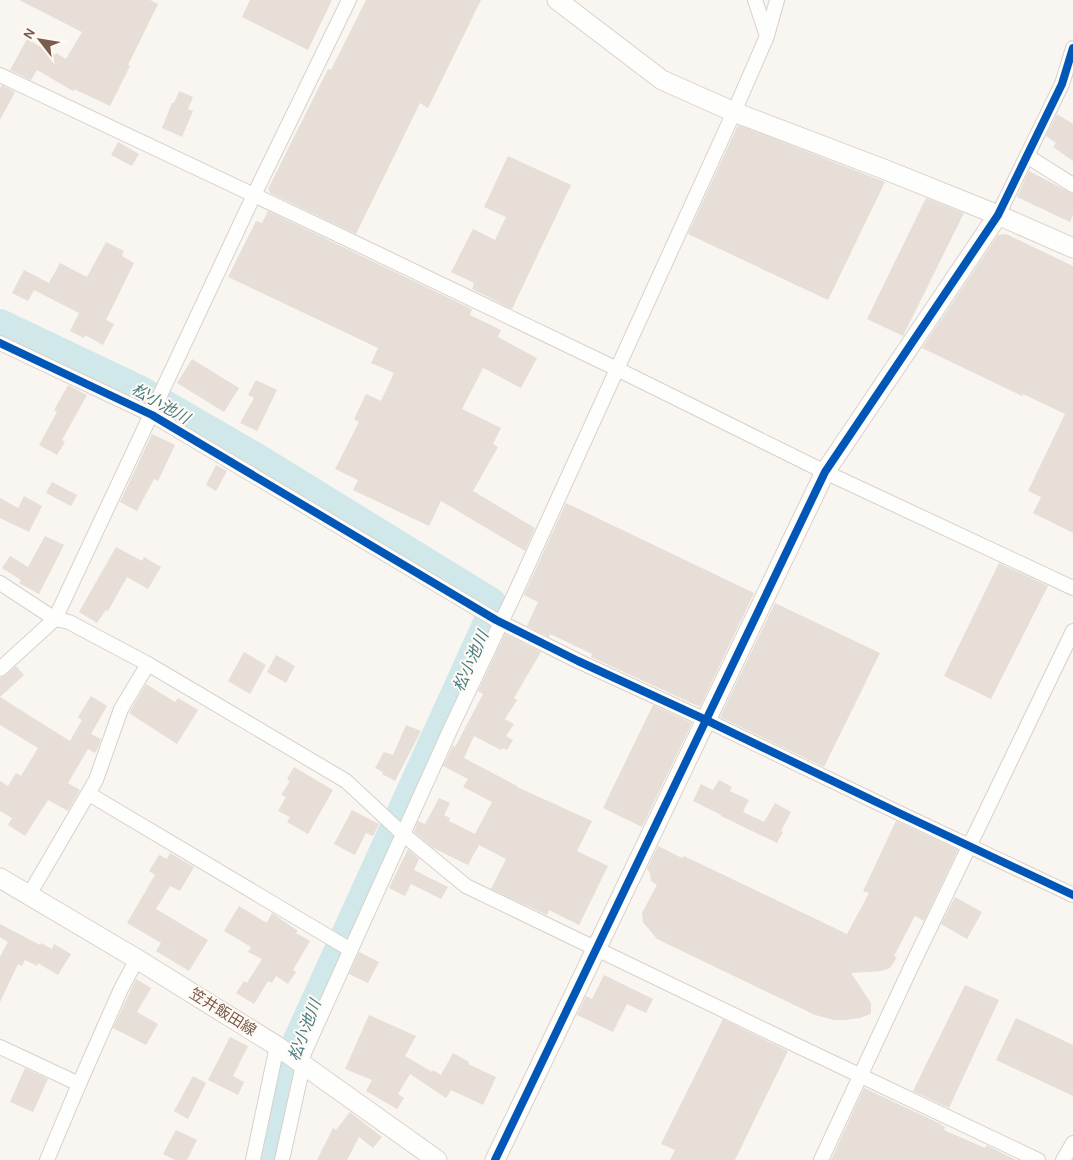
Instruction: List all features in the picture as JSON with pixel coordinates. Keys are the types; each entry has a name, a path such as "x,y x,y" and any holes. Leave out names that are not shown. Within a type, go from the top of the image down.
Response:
{"street":[{"path":"0,669 55,619 254,195 349,0"},
{"path":"557,0 662,80 734,112 886,170 998,215 1073,248"},
{"path":"755,0 767,36"},
{"path":"253,1160 292,1057 350,950 404,834 498,621 617,369 734,112 767,36 777,0"},
{"path":"495,1160 825,472 998,215 1062,84 1073,48"},
{"path":"0,75 617,369 825,472 1073,588"},
{"path":"1027,156 1073,185"},
{"path":"0,343 152,414 498,621 578,661 1073,894"},
{"path":"0,583 55,619 69,622 148,664 346,780 404,834 466,886 800,1048 861,1075 1038,1160"},
{"path":"821,1160 912,965 1073,632"},
{"path":"29,895 89,794 96,780 121,709 148,664"},
{"path":"89,794 350,950"},
{"name":"笠井飯田線","path":"0,878 137,959 292,1057 437,1160"},
{"path":"47,1160 121,989 137,959"},
{"path":"0,1047 79,1084"},
{"path":"282,1160 292,1057"},
{"path":"1063,1160 1073,1143"}],"building":[{"path":"19,0 150,0 158,4 110,106 74,89 73,91 37,70 31,80 10,70 27,39 66,59 82,32"},
{"path":"250,0 332,0 308,50 242,17"},
{"path":"366,0 481,0 428,108 420,103 356,234 270,193 268,189 328,69 331,70"},
{"path":"2,85 15,92 0,120 0,88"},
{"path":"179,91 193,97 188,109 193,111 182,137 162,128"},
{"path":"1057,114 1073,124 1073,161 1053,147 1056,143 1046,136"},
{"path":"738,125 885,182 828,300 688,234"},
{"path":"118,142 139,154 132,166 111,155"},
{"path":"508,156 571,185 512,309 472,289 474,283 451,272 473,229 495,240 506,217 484,207"},
{"path":"1029,171 1073,194 1073,215 1070,222 1017,197"},
{"path":"926,198 964,213 903,336 867,319"},
{"path":"268,211 472,309 470,315 501,330 498,337 537,358 521,388 483,368 462,409 501,428 493,444 498,447 473,491 535,528 525,551 441,501 429,526 353,490 358,480 335,469 359,422 354,419 366,394 381,401 394,373 371,363 378,348 228,277 256,221 262,223"},
{"path":"1006,234 1073,266 1073,533 1033,513 1041,497 1028,491 1065,414 1023,394 1022,396 922,348 998,235"},
{"path":"106,242 124,251 122,256 134,263 106,320 114,324 103,345 85,335 84,338 70,331 79,313 34,290 28,301 12,293 24,270 49,283 60,263 87,277"},
{"path":"192,359 239,388 224,412 177,383"},
{"path":"256,380 277,390 257,431 240,423 254,398 248,395"},
{"path":"68,385 87,395 62,440 65,442 57,455 39,445 57,412 54,410"},
{"path":"152,434 175,445 158,481 154,479 137,511 120,502"},
{"path":"216,465 227,471 216,491 206,485"},
{"path":"52,482 77,495 71,506 46,493"},
{"path":"24,496 42,506 29,532 0,518 0,498 18,508"},
{"path":"566,503 754,593 700,707 591,657 592,654 550,634 549,637 527,626 538,602 524,595"},
{"path":"45,536 64,545 39,594 19,583 21,580 2,568 10,556 28,567"},
{"path":"116,547 142,561 144,557 161,567 148,589 127,577 108,611 106,610 97,623 79,612"},
{"path":"999,563 1048,586 991,699 944,676"},
{"path":"775,603 880,653 824,767 720,717"},
{"path":"505,634 541,652 514,698 517,700 505,719 514,724 506,736 513,740 507,750 503,748 501,750 474,736 464,758 517,787 592,821 577,851 608,866 579,925 549,910 547,915 491,889 506,859 479,845 468,865 433,848 414,832 418,821 425,824 439,798 450,803 444,815 450,818 449,821 475,834 492,802 463,787 468,779 443,766 483,694 478,691"},
{"path":"244,652 266,665 250,694 228,681"},
{"path":"276,655 295,666 286,683 267,672"},
{"path":"16,666 24,675 0,697 0,678"},
{"path":"146,684 175,702 178,698 198,710 177,744 129,713"},
{"path":"91,696 107,706 91,734 101,739 98,748 95,753 88,749 68,783 80,790 68,811 48,800 25,836 8,825 12,818 0,811 0,781 8,786 16,773 21,776 38,748 0,725 0,697 70,741 82,720 78,717"},
{"path":"653,705 692,723 642,827 603,808"},
{"path":"406,725 421,731 395,781 375,768 384,752 393,755"},
{"path":"294,767 333,790 308,834 287,822 290,817 278,811 286,797 281,795 290,781 287,779"},
{"path":"719,780 732,787 730,791 749,800 743,812 764,822 775,803 791,812 777,843 693,801 701,784 713,790"},
{"path":"352,810 379,824 373,836 366,833 355,855 334,844"},
{"path":"896,821 958,850 924,921 915,916 894,956 897,957 890,968 882,971 851,973 871,1003 871,1014 860,1018 844,1020 834,1020 815,1015 657,939 643,922 642,913 657,885 651,881 650,873 647,869 658,846 682,858 684,856 847,934 869,893 863,891"},
{"path":"408,849 419,859 414,870 448,887 441,899 411,884 405,896 389,888"},
{"path":"170,853 194,867 180,891 170,886 156,909 208,940 189,971 156,951 161,943 127,923 155,875 149,871 159,855 167,859"},
{"path":"955,897 982,912 967,939 941,924"},
{"path":"239,906 265,922 267,922 272,913 298,931 296,933 310,941 293,970 296,972 288,984 276,976 272,983 268,981 254,1004 236,993 244,981 247,983 262,959 248,952 251,947 224,931"},
{"path":"0,924 40,945 41,943 52,949 54,944 71,954 58,975 38,963 37,966 25,960 22,966 18,964 0,1002 0,957 8,942 0,937"},
{"path":"359,952 379,962 368,983 349,974"},
{"path":"604,975 653,999 646,1013 627,1004 613,1032 577,1015 586,996 592,999"},
{"path":"136,979 151,988 137,1012 158,1024 146,1045 113,1028"},
{"path":"965,985 999,1000 949,1108 913,1091"},
{"path":"369,1015 416,1036 405,1056 432,1072 433,1070 441,1075 453,1053 469,1062 468,1064 496,1077 483,1105 451,1090 446,1098 410,1074 398,1094 404,1098 397,1109 366,1091 372,1080 345,1069"},
{"path":"1016,1018 1073,1045 1073,1096 996,1060"},
{"path":"723,1019 788,1051 735,1160 670,1160 675,1150 661,1144"},
{"path":"230,1037 248,1046 233,1076 244,1082 238,1095 208,1080"},
{"path":"25,1068 48,1079 33,1112 10,1102"},
{"path":"193,1076 206,1083 188,1119 174,1111"},
{"path":"864,1088 941,1124 945,1127 944,1130 985,1148 986,1145 1016,1160 831,1160"},
{"path":"350,1112 382,1137 373,1148 359,1137 347,1160 317,1160 333,1128 336,1130"},
{"path":"176,1130 197,1140 187,1160 175,1160 163,1154"}],"waterway":[{"name":"松小池川","path":"0,323 143,391 255,456 492,602 493,609 297,1040 287,1073 267,1160"}],"cycle path":[{"path":"495,1160 825,472 998,215 1062,84 1073,48"},
{"path":"0,343 152,415 496,620 578,661 1073,895"}]}
